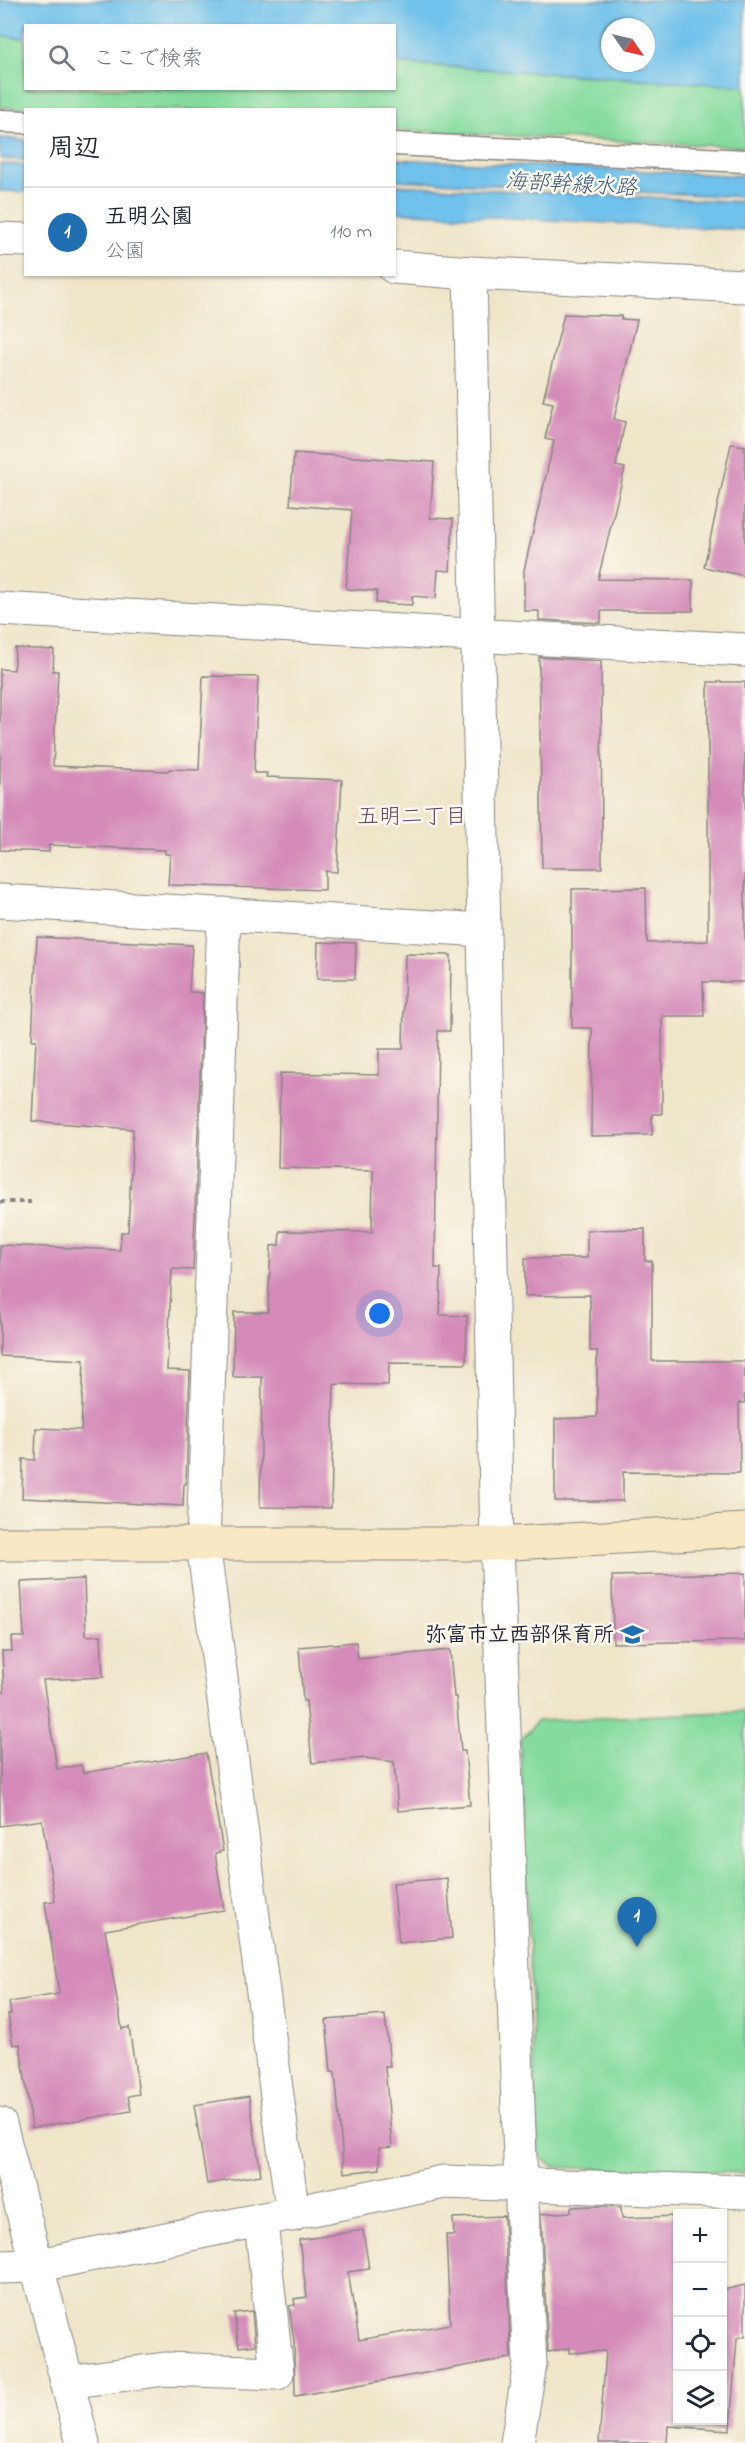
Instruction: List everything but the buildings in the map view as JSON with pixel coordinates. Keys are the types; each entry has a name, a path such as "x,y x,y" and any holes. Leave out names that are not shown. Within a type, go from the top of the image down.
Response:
{"street":[{"path":"0,239 24,240"},
{"path":"396,267 470,273 745,286"},
{"path":"470,273 497,1544 530,2364 517,2443"},
{"path":"0,609 745,650"},
{"path":"0,901 484,930"},
{"path":"224,914 202,1544 293,2215"},
{"path":"0,1544 497,1544 745,1530"},
{"path":"0,2124 35,2266 83,2443"},
{"path":"0,2266 35,2266 293,2215 444,2182 745,2192"},
{"path":"67,2382 165,2369 277,2373 261,2221"}],"lane":[{"path":"0,121 24,122"},
{"path":"396,144 745,161"}],"path":[{"path":"0,1202 31,1202"}],"green space":[{"path":"0,36 24,38 24,90 396,90 396,63 745,86 745,147 396,130 396,108 0,107"},
{"path":"745,1711 745,2173 552,2167 538,2154 520,1741 537,1721"}],"water":[{"path":"0,0 745,0 745,86 396,63 396,24 24,24 24,38 0,36"},
{"path":"0,138 24,140 24,160 0,159"},
{"name":"海部幹線水路","path":"396,159 745,176 745,197 396,180"},
{"path":"0,164 24,165 24,192 0,191"},
{"path":"396,185 745,202 745,230 396,212"}],"place":[{"name":"弥富市立西部保育所","path":"632,1634"},
{"name":"五明公園","path":"637,1947"}],"district":[{"name":"五明二丁目","path":"412,815"}]}
